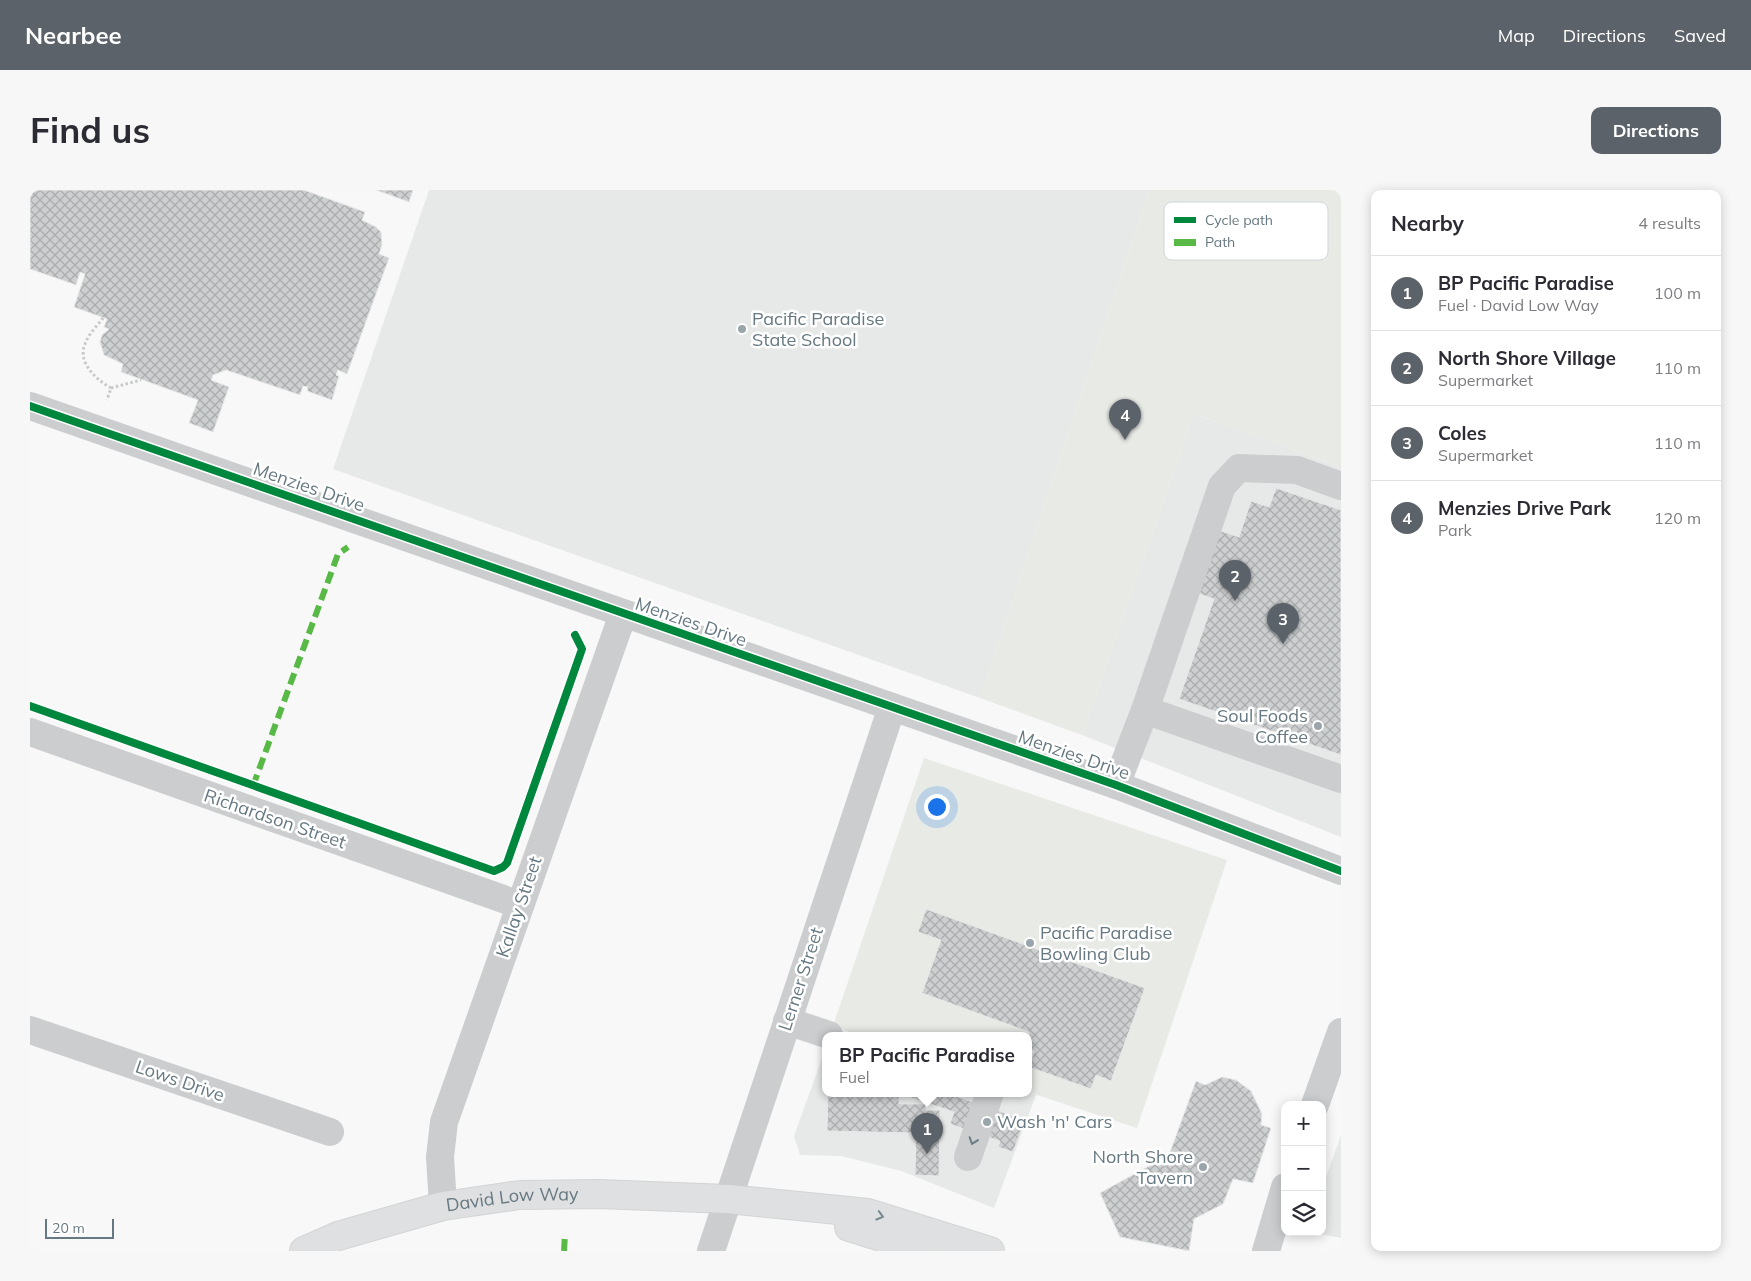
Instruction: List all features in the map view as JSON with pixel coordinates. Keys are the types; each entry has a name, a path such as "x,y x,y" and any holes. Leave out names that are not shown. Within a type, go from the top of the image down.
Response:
{"main road":[{"name":"David Low Way","path":"304,1251 338,1236 442,1206 520,1195 558,1194 728,1199 868,1213 990,1251"},
{"name":"David Low Way","path":"728,1199 861,1230 926,1251"}],"street":[{"name":"Menzies Drive","path":"30,406 1116,785 1341,871"},
{"path":"1116,785 1145,710 1222,486 1238,468 1297,470 1341,486"},
{"name":"Kallay Street","path":"442,1206 440,1157 444,1122 623,614"},
{"name":"Lerner Street","path":"711,1251 892,707"},
{"path":"1145,710 1341,779"},
{"name":"Richardson Street","path":"30,732 520,905"},
{"path":"787,1021 822,1033"},
{"name":"Lows Drive","path":"30,1030 330,1132"},
{"path":"1316,1101 1341,1032"},
{"path":"968,1157 989,1097"},
{"path":"1266,1251 1284,1191"}],"path":[{"path":"103,318 85,344 84,349 91,373 97,380 111,388 141,380"},
{"path":"107,400 111,388"}],"shaded area":[{"name":"Pacific Paradise State School","path":"429,190 1149,190 980,698 333,469"},
{"path":"1149,190 1341,190 1341,467 1194,414 1082,735 980,698"},
{"path":"1194,414 1341,467 1341,837 1082,735"},
{"name":"Pacific Paradise Bowling Club","path":"924,758 1227,860 1137,1128 1032,1093 1032,1032 850,1032 833,1026"},
{"path":"822,1058 822,1097 1032,1097 1032,1094 1036,1095 994,1208 901,1171 841,1156 800,1155 794,1136"},
{"path":"1341,1135 1341,1238 1326,1235 1326,1177"}],"building":[{"path":"30,190 304,190 365,212 362,220 376,227 381,232 382,245 379,254 389,258 347,374 338,370 336,375 339,376 332,400 307,391 308,387 303,386 300,395 226,370 213,375 211,380 229,387 213,432 189,423 198,400 121,372 123,364 104,355 100,342 102,335 109,329 104,327 107,319 74,307 85,274 80,272 76,285 30,269"},
{"path":"376,190 413,190 409,202"},
{"path":"1276,488 1341,510 1341,755 1179,699 1214,599 1197,593 1218,530 1239,537 1251,501 1269,507"},
{"path":"926,909 1145,988 1111,1081 1096,1075 1091,1089 1032,1068 1034,1051 1032,1050 1032,1032 922,993 941,940 918,932"},
{"name":"North Shore Tavern","path":"1222,1077 1236,1080 1251,1091 1262,1114 1261,1125 1271,1128 1253,1183 1233,1179 1223,1204 1194,1219 1189,1251 1120,1237 1100,1193 1169,1155 1196,1081 1205,1085"},
{"path":"828,1097 899,1097 899,1104 926,1104 926,1110 940,1110 939,1176 915,1175 916,1133 827,1131"},
{"name":"Wash 'n' Cars","path":"909,1097 958,1097 1025,1120 1013,1152 998,1147 1000,1141 950,1124 954,1112"}],"marked path":[{"path":"253,786 338,554 348,547"},
{"path":"564,1251 565,1234"}],"cycle path":[{"path":"30,406 1116,785 1341,871"},
{"path":"30,706 494,871 507,863 582,649 575,635"}],"place":[{"name":"Pacific Paradise State School","path":"742,329"},
{"name":"Menzies Drive Park","path":"1125,440"},
{"name":"North Shore Village","path":"1235,601"},
{"name":"Coles","path":"1283,644"},
{"name":"Soul Foods Coffee","path":"1318,726"},
{"name":"Pacific Paradise Bowling Club","path":"1030,943"},
{"name":"Wash 'n' Cars","path":"987,1122"},
{"name":"BP Pacific Paradise","path":"927,1154"},
{"name":"North Shore Tavern","path":"1203,1167"}]}
